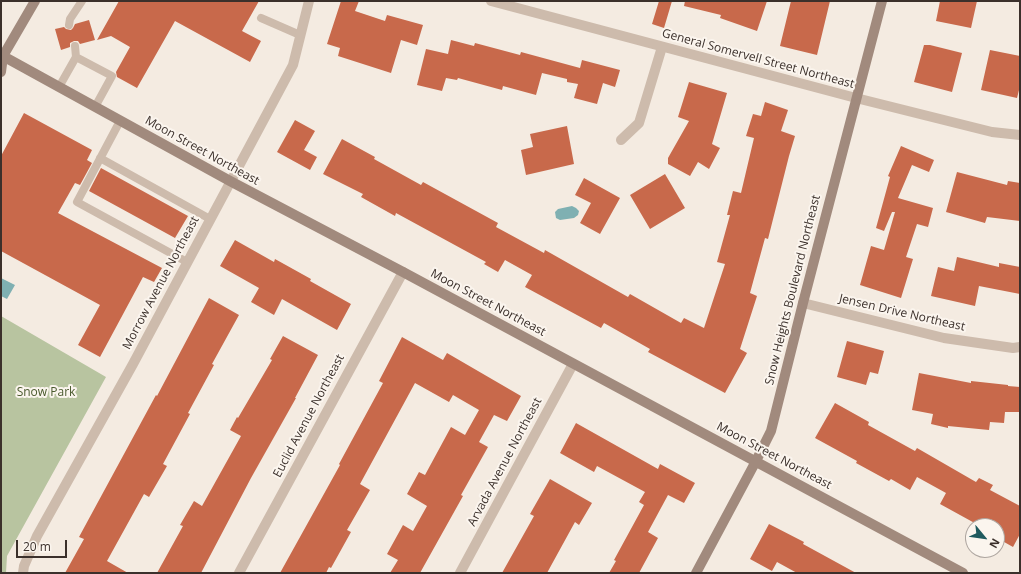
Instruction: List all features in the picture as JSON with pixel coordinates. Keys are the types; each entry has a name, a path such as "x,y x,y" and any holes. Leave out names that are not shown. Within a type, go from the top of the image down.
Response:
{"street":[{"path":"1,72 2,56 35,1"},
{"name":"Morrow Avenue Northeast","path":"23,573 24,566 37,536 187,262 293,64 308,1"},
{"name":"General Somervell Street Northeast","path":"492,1 856,98 992,132 1020,135"},
{"name":"Snow Heights Boulevard Northeast","path":"696,573 771,431 882,1"},
{"path":"620,140 639,123 662,47"},
{"name":"Moon Street Northeast","path":"2,56 230,182 402,272 964,573"},
{"name":"Euclid Avenue Northeast","path":"239,573 402,272"},
{"name":"Jensen Drive Northeast","path":"803,303 944,338 1020,348"},
{"name":"Arvada Avenue Northeast","path":"460,573 574,364"}],"lane":[{"path":"69,25 70,19 82,1"},
{"path":"261,18 300,36"},
{"path":"58,87 76,58 75,46"},
{"path":"76,58 112,76 95,107"},
{"path":"120,121 77,202 187,262"},
{"path":"100,158 210,219"}],"green space":[{"name":"Snow Park","path":"1,316 106,377 7,556 6,573 1,573"}],"water":[{"path":"572,206 579,211 578,215 574,218 560,220 556,218 555,212 558,209"},
{"path":"1,278 15,285 7,299 1,296"}],"building":[{"path":"119,1 259,1 242,31 261,41 250,62 175,21 137,88 117,77 116,72 130,47 111,36 97,40"},
{"path":"341,1 359,1 355,11 385,21 387,15 423,25 417,45 401,40 391,73 338,56 340,48 327,44"},
{"path":"659,1 672,1 664,28 652,24"},
{"path":"685,1 767,1 757,31 720,18 721,15 684,6"},
{"path":"791,1 830,1 817,55 780,46"},
{"path":"940,1 977,1 971,28 936,21"},
{"path":"89,20 95,40 80,44 78,41 74,41 70,43 70,47 61,50 55,29 64,27 71,30 75,24"},
{"path":"451,40 474,46 475,43 520,55 521,52 580,68 582,60 620,70 615,87 603,83 597,104 574,98 578,84 567,82 567,79 542,73 536,95 503,86 502,90 458,78 457,80 446,78 442,91 417,85 426,49 448,54"},
{"path":"924,45 930,45 962,53 952,92 914,82"},
{"path":"990,50 1020,56 1020,86 1017,98 981,90"},
{"path":"689,82 727,93 712,144 720,148 709,169 698,162 690,176 668,164 668,158 689,121 678,117"},
{"path":"765,102 788,110 781,131 795,136 768,239 765,238 750,293 757,296 740,349 747,353 725,393 648,352 650,349 604,323 601,328 525,287 532,275 505,260 498,272 484,264 486,262 396,213 395,216 361,197 363,194 323,174 342,139 421,185 423,182 498,223 496,227 544,253 545,250 628,297 630,294 681,323 684,318 704,328 725,264 717,262 730,215 727,215 733,191 741,193 754,138 746,136 753,114 761,116"},
{"path":"24,113 92,150 87,160 92,163 80,185 75,183 58,213 162,268 154,282 143,277 100,357 78,345 100,305 1,251 1,156"},
{"path":"295,120 315,131 304,150 317,157 310,170 277,152"},
{"path":"567,126 574,164 526,175 521,150 533,147 530,134"},
{"path":"901,146 934,160 929,172 912,165 898,198 933,208 928,227 917,224 906,257 913,259 901,298 860,285 871,246 884,250 895,212 892,212 884,231 876,228 890,177 888,176"},
{"path":"101,168 188,216 175,238 89,191"},
{"path":"957,172 1007,185 1008,181 1020,183 1020,221 987,217 985,223 946,212"},
{"path":"665,174 685,208 650,229 630,195"},
{"path":"584,178 620,198 600,234 580,223 591,203 575,195"},
{"path":"235,240 274,262 275,259 351,304 337,330 282,299 274,315 251,302 259,288 220,266"},
{"path":"957,257 999,267 999,263 1020,267 1020,294 979,286 975,306 931,296 938,267 954,271"},
{"path":"209,298 239,315 212,364 214,365 188,413 190,414 163,464 167,466 149,497 144,494 107,561 128,573 65,573 84,539 79,537"},
{"path":"283,336 318,355 296,398 251,478 201,573 157,573 183,526 180,525 194,501 202,506 241,436 230,430 272,360 270,359"},
{"path":"402,337 443,360 447,353 521,396 507,421 494,415 479,442 488,447 461,495 463,496 420,573 390,573 398,560 387,554 403,525 413,531 427,506 407,494 419,472 425,475 451,427 465,435 479,410 453,395 449,402 415,383 360,484 370,490 347,530 351,532 331,568 329,567 326,573 280,573 340,465 339,464 383,383 379,381"},
{"path":"847,341 884,351 878,374 870,372 866,385 837,377"},
{"path":"919,373 971,383 971,381 1020,387 1020,412 1005,412 1004,423 990,422 989,430 948,426 948,428 931,424 933,414 912,410"},
{"path":"835,403 869,422 868,425 915,451 917,448 976,482 979,478 993,485 990,490 1020,506 1020,534 1013,547 1005,542 1005,518 965,518 940,504 946,493 917,477 910,490 891,479 889,481 856,463 857,461 815,438"},
{"path":"576,423 658,469 660,464 695,483 684,503 668,495 648,532 658,538 639,573 609,573 616,561 614,560 644,505 639,502 645,492 597,466 594,472 560,453"},
{"path":"550,479 592,503 579,525 575,522 547,573 502,573 534,516 530,514"},
{"path":"769,524 804,542 803,544 856,573 797,573 777,562 772,571 750,559"}]}
